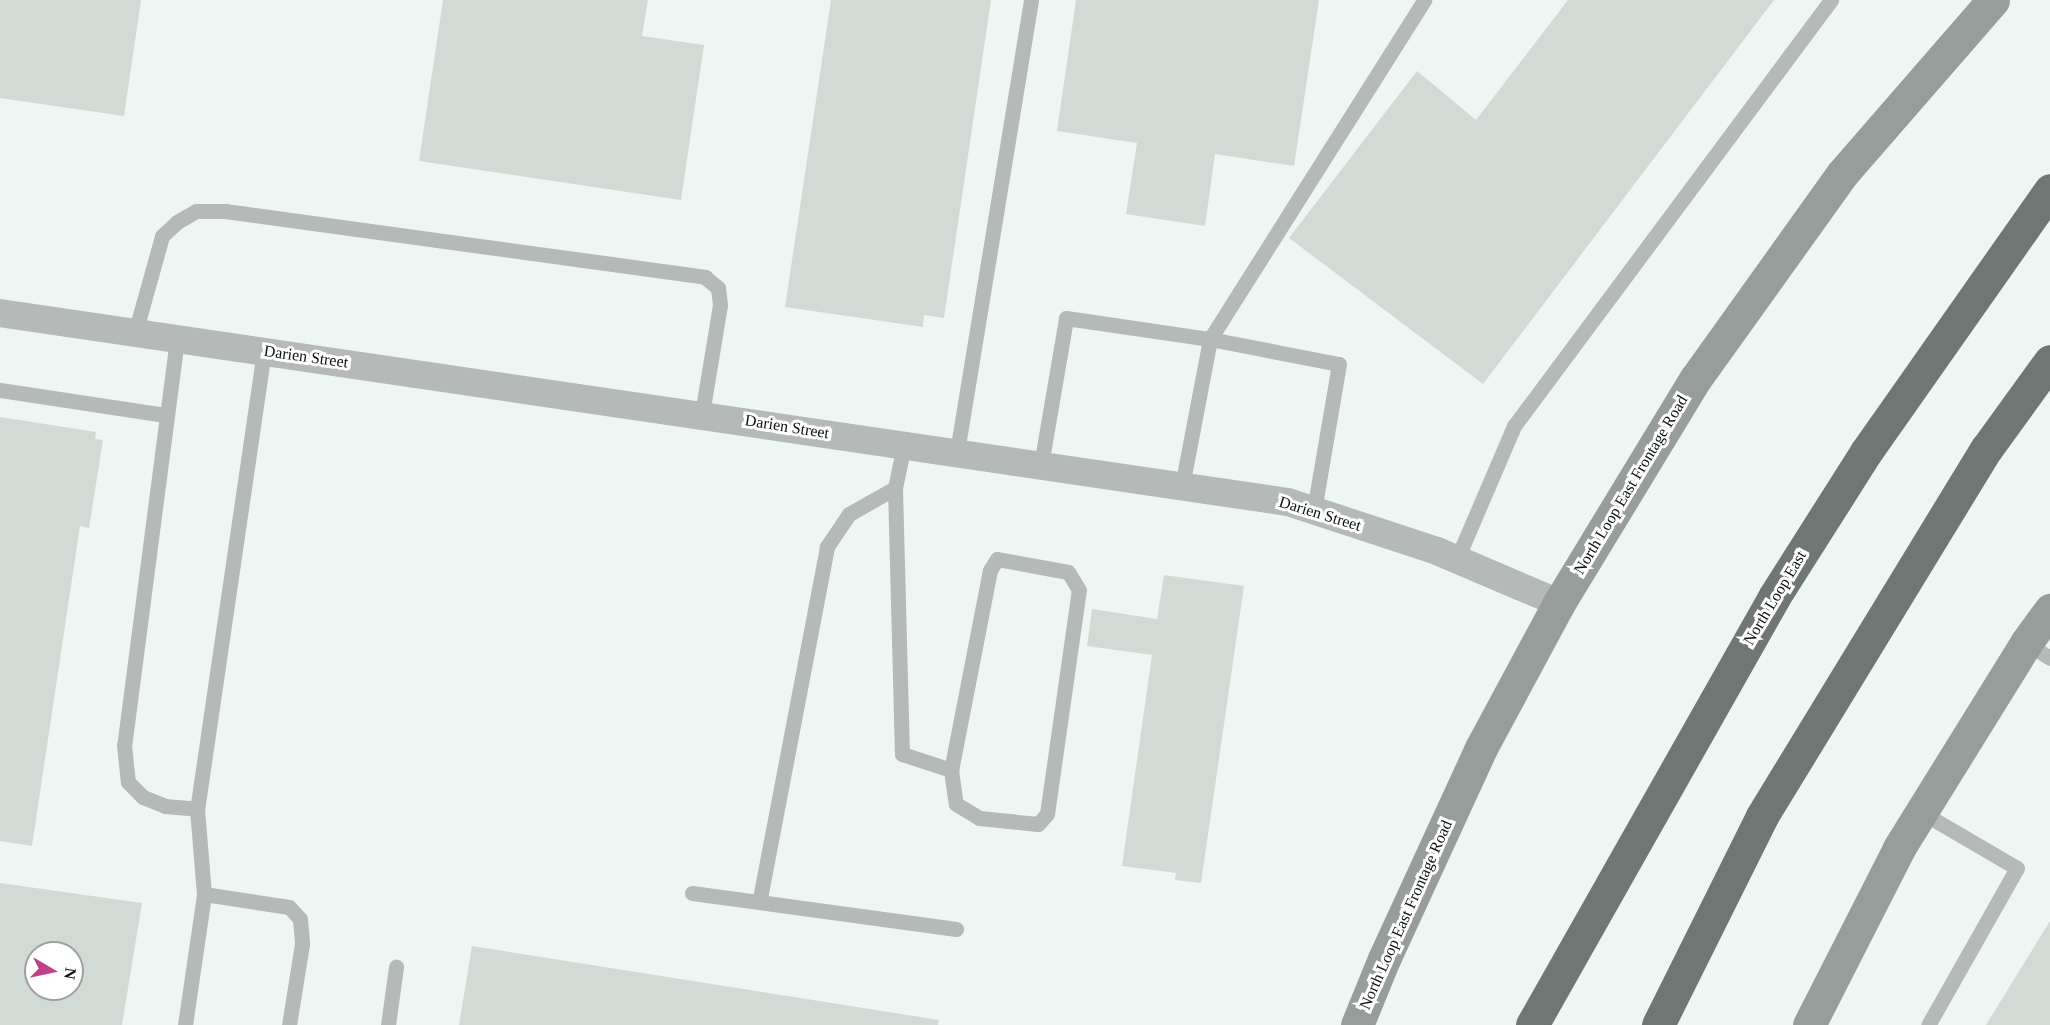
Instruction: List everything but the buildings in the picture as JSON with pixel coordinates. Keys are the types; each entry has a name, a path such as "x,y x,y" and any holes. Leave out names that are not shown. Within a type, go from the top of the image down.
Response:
{"highway":[{"name":"North Loop East","path":"1532,1025 1774,597 1866,452 2050,190"},
{"path":"1658,1025 1762,816 1987,448 2050,362"}],"main road":[{"name":"North Loop East Frontage Road","path":"1357,1025 1384,959 1481,748 1559,603 1696,378 1835,184 1993,0"},
{"path":"1809,1025 1899,848 1921,812 2038,650 2050,610"}],"street":[{"name":"Darien Street","path":"0,314 702,414 1288,502 1457,559 1559,603"}],"lane":[{"path":"957,453 1030,0"},
{"path":"1182,486 1210,339 1424,0"},
{"path":"1457,559 1514,426 1831,0"},
{"path":"135,333 162,236 177,222 196,212 225,211 705,278 718,288 720,305 702,414"},
{"path":"1041,465 1066,318 1210,339 1339,364 1314,511"},
{"path":"177,339 165,415 124,745 129,782 143,797 165,806 197,809"},
{"path":"185,1025 204,894 197,809 264,351"},
{"path":"0,390 165,415"},
{"path":"904,445 895,488 903,754 951,770"},
{"path":"759,902 827,547 849,514 895,488"},
{"path":"997,559 1068,572 1079,590 1047,814 1038,824 979,818 956,804 951,770 990,570 997,559"},
{"path":"1921,812 2017,867 1928,1025"},
{"path":"692,893 956,929"},
{"path":"204,894 289,907 300,919 302,944 289,1025"},
{"path":"388,1025 396,967"}]}
